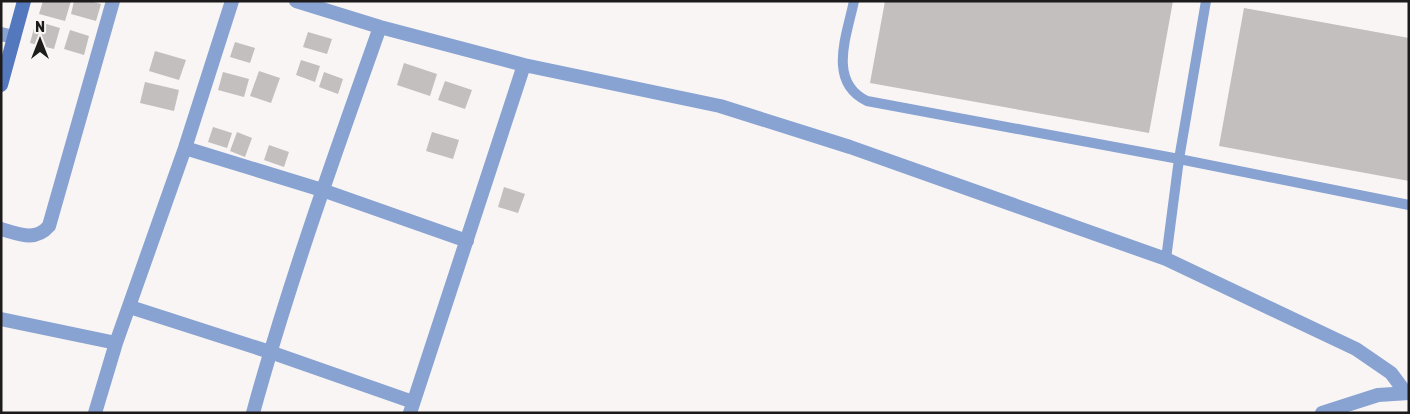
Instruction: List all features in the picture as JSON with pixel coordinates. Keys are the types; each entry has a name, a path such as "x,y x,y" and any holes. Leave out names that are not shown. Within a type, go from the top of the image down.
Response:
{"main road":[{"path":"1,85 8,35 24,1"}],"street":[{"path":"1,229 28,236 37,236 49,226 113,1"},
{"path":"95,413 116,343 185,148 232,1"},
{"path":"296,1 380,27 524,65 720,106 850,147 1166,259 1356,349 1391,373 1407,393"},
{"path":"253,413 270,352 322,190 380,27"},
{"path":"130,307 270,352 412,407 524,65"},
{"path":"185,148 322,190 466,240"},
{"path":"1,319 116,343"},
{"path":"1322,413 1371,397 1407,393"}],"lane":[{"path":"854,1 842,60 844,76 855,95 867,101 1179,159 1409,205"},
{"path":"1166,259 1179,159 1206,1"}],"building":[{"path":"43,1 71,1 65,21 39,14"},
{"path":"74,1 90,1 101,4 96,21 71,14"},
{"path":"885,1 1173,1 1149,133 870,83"},
{"path":"1244,8 1409,38 1409,181 1219,146"},
{"path":"36,21 60,28 54,49 30,43"},
{"path":"70,30 89,36 84,55 64,49"},
{"path":"308,32 332,39 327,54 303,47"},
{"path":"235,42 255,48 250,63 230,57"},
{"path":"155,51 186,60 179,80 149,71"},
{"path":"301,60 320,66 315,82 296,75"},
{"path":"404,63 437,74 430,96 397,85"},
{"path":"259,71 280,78 271,103 250,96"},
{"path":"223,72 249,79 244,97 218,90"},
{"path":"324,72 343,79 338,94 319,87"},
{"path":"445,81 472,90 465,109 438,100"},
{"path":"145,82 179,90 174,111 140,103"},
{"path":"213,127 232,133 227,148 208,142"},
{"path":"237,132 252,138 245,157 230,151"},
{"path":"432,132 459,140 453,159 426,151"},
{"path":"269,145 289,152 284,167 264,160"},
{"path":"504,187 525,194 518,213 498,207"}]}
